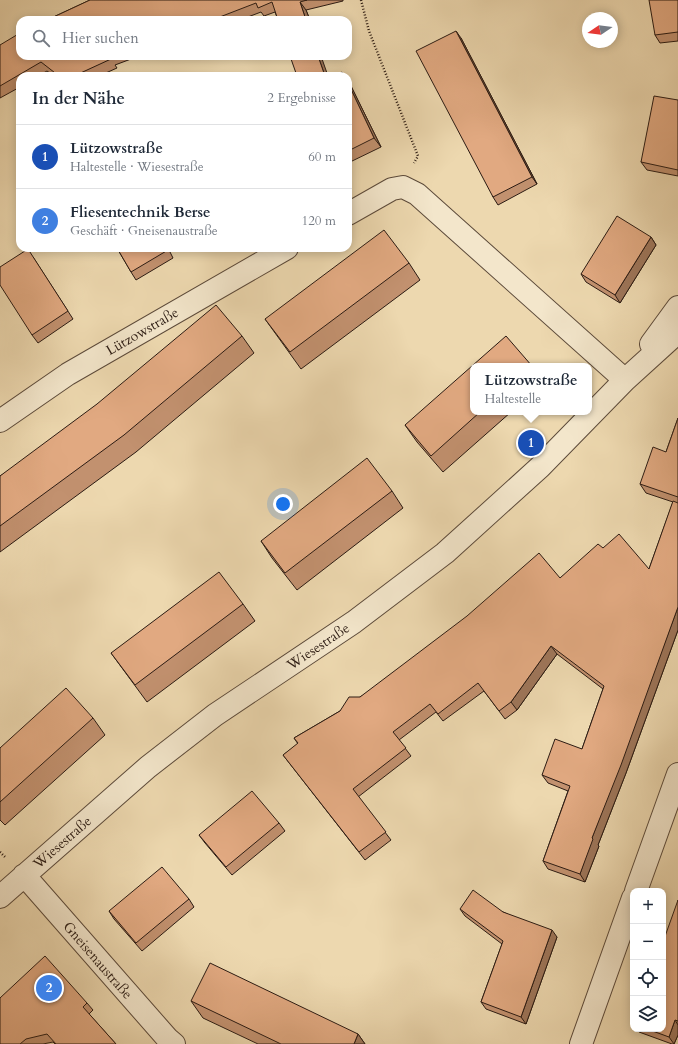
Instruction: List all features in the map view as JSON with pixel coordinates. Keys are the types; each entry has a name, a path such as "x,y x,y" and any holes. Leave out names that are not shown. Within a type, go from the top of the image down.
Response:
{"street":[{"path":"352,212 392,189 403,187 417,194 625,380"},
{"name":"Lützowstraße","path":"0,421 68,374 280,252"},
{"name":"Wiesestraße","path":"625,380 678,307"},
{"name":"Wiesestraße","path":"592,414 625,380 678,332"},
{"name":"Wiesestraße","path":"0,897 148,767 216,715 354,622 445,553 540,467 591,415"},
{"path":"637,888 678,774"},
{"name":"Gneisenaustraße","path":"24,875 167,1038 174,1044"},
{"path":"581,1044 630,906"}],"path":[{"path":"361,0 369,31 418,156 403,187"}],"building":[{"path":"90,0 307,0 300,2 305,16 277,16 272,2 258,8 256,3 222,16 56,16"},
{"path":"649,0 678,0 678,32 655,35"},
{"path":"456,31 532,177 493,197 416,51"},
{"path":"16,35 16,60 109,60 83,72 54,72 41,62 24,72 16,72 16,77 0,86 0,45"},
{"path":"291,60 319,60 324,72 296,72"},
{"path":"352,91 374,138 352,149"},
{"path":"654,96 678,100 678,170 641,162"},
{"path":"617,216 651,237 615,295 581,274"},
{"path":"384,230 409,263 290,352 265,319"},
{"path":"23,252 30,252 68,311 32,335 0,285 0,267"},
{"path":"119,252 165,252 131,272"},
{"path":"216,305 242,336 124,435 0,526 0,476 97,404"},
{"path":"506,336 529,363 475,363"},
{"path":"470,368 470,415 477,415 431,456 405,425"},
{"path":"678,418 678,497 640,484 653,447 666,452"},
{"path":"367,458 392,491 285,573 261,541"},
{"path":"673,501 678,503 678,607 580,874 543,861 570,786 542,775 555,739 582,749 604,686 551,646 511,702 499,711 478,683 438,714 430,704 393,732 406,748 353,789 386,832 359,852 283,755 298,743 294,738 340,711 349,697 360,697 467,616 539,553 560,578 598,544 603,548 619,534 649,569"},
{"path":"219,572 243,604 135,685 111,653"},
{"path":"66,688 93,718 0,802 0,748"},
{"path":"252,791 279,823 226,867 199,835"},
{"path":"162,867 189,899 136,943 109,911"},
{"path":"473,890 503,912 552,930 521,1017 481,1002 503,941 460,909"},
{"path":"678,900 678,1021 675,1020 669,1037 655,1032 666,1032 666,934"},
{"path":"45,956 87,1003 83,1007 116,1044 56,1044 47,1034 26,1039 20,1044 0,1044 0,998"},
{"path":"210,963 358,1034 354,1044 281,1044 191,1001"}],"place":[{"name":"Lützowstraße","path":"531,443"},
{"name":"Fliesentechnik Berse","path":"49,988"}]}
